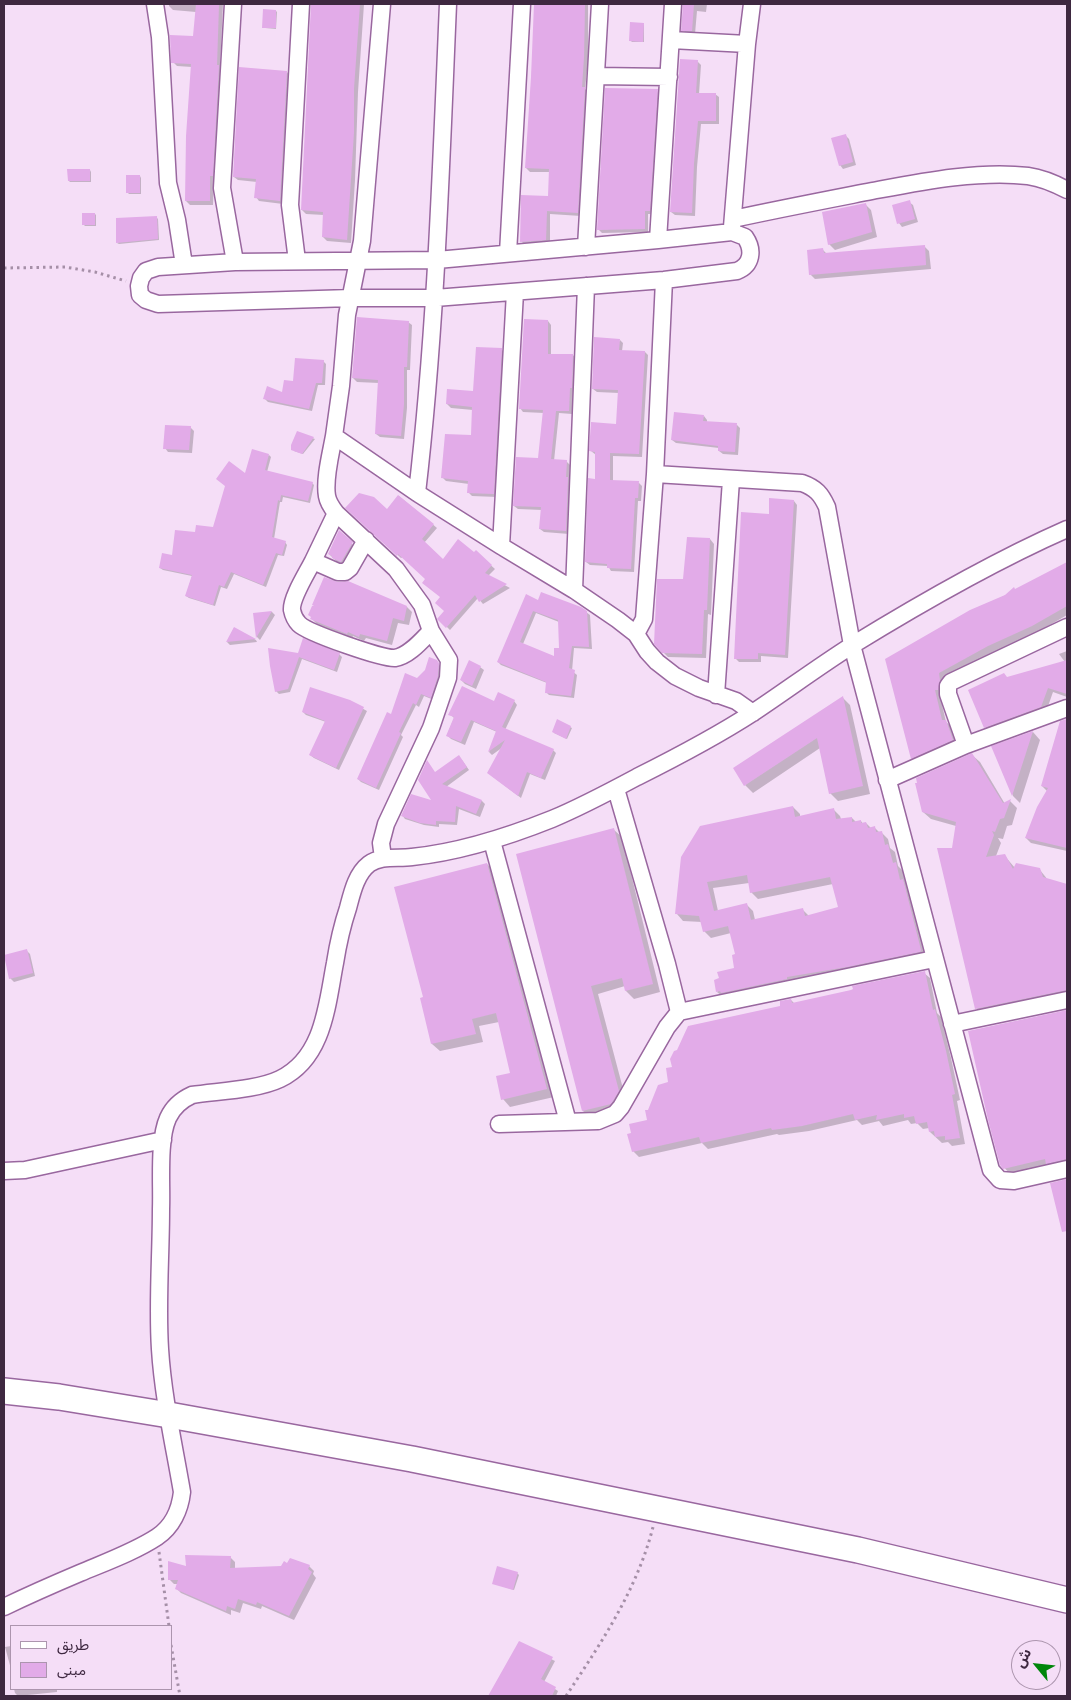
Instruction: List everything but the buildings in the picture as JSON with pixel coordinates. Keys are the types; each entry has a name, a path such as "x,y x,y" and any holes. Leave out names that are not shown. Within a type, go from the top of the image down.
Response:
{"main road":[{"path":"4,1391 59,1397 169,1415 412,1459 858,1550 1067,1600"}],"street":[{"path":"155,4 160,37 168,183 177,220 184,265"},
{"path":"233,4 222,188 235,262"},
{"path":"297,261 290,205 301,4"},
{"path":"382,4 362,241 347,315 341,386 326,495 336,513 396,569 422,605 431,631 449,660 448,678 432,728 386,824 381,843 383,858"},
{"path":"418,493 428,401 435,298 448,4"},
{"path":"508,253 522,4"},
{"path":"586,247 600,4"},
{"path":"658,240 673,4"},
{"path":"732,225 752,4"},
{"path":"671,40 747,44"},
{"path":"596,76 669,76"},
{"path":"732,225 745,237 751,250 750,258 742,269 664,280 435,298 351,298 158,304 146,300 140,295 139,286 141,278 146,271 158,267 235,262 437,260 658,240 918,182 998,175 1027,176 1054,183 1067,190"},
{"path":"636,634 644,619 655,474 664,280"},
{"path":"574,590 586,286"},
{"path":"501,546 515,292"},
{"path":"334,436 418,493 574,590 618,620 636,634 657,662 675,676 716,695 736,701 753,713"},
{"path":"655,474 802,483 817,490 822,496 827,507 852,645 988,1164 995,1176 1000,1180 1014,1181 1067,1169"},
{"path":"716,695 731,480"},
{"path":"336,513 293,602 294,618 309,631 377,655 394,658 400,657 413,649 431,631"},
{"path":"4,1608 127,1553 158,1536 176,1516 181,1505 182,1492 160,1350 159,1294 163,1140 168,1119 174,1108 183,1100 192,1096 265,1084 287,1075 303,1060 320,1034 326,1016 342,928 357,879 364,869 372,862 383,858 400,859 422,856 460,850 492,841 554,818 616,789 753,713 852,645 993,564 1067,529"},
{"path":"312,561 338,572 346,572 366,540"},
{"path":"966,745 948,694 948,686 951,682 1067,627"},
{"path":"887,780 966,745 1067,708"},
{"path":"616,789 668,964 679,1012"},
{"path":"492,841 568,1122"},
{"path":"499,1124 598,1121 615,1114 621,1107 667,1027 679,1012 934,959"},
{"path":"952,1024 1067,1000"},
{"path":"4,1171 25,1170 163,1140"}],"path":[{"path":"4,268 65,267 95,272 139,286"},
{"path":"566,1696 626,1600 644,1555 656,1510"},
{"path":"158,1536 169,1625"},
{"path":"172,1651 180,1696"}]}
